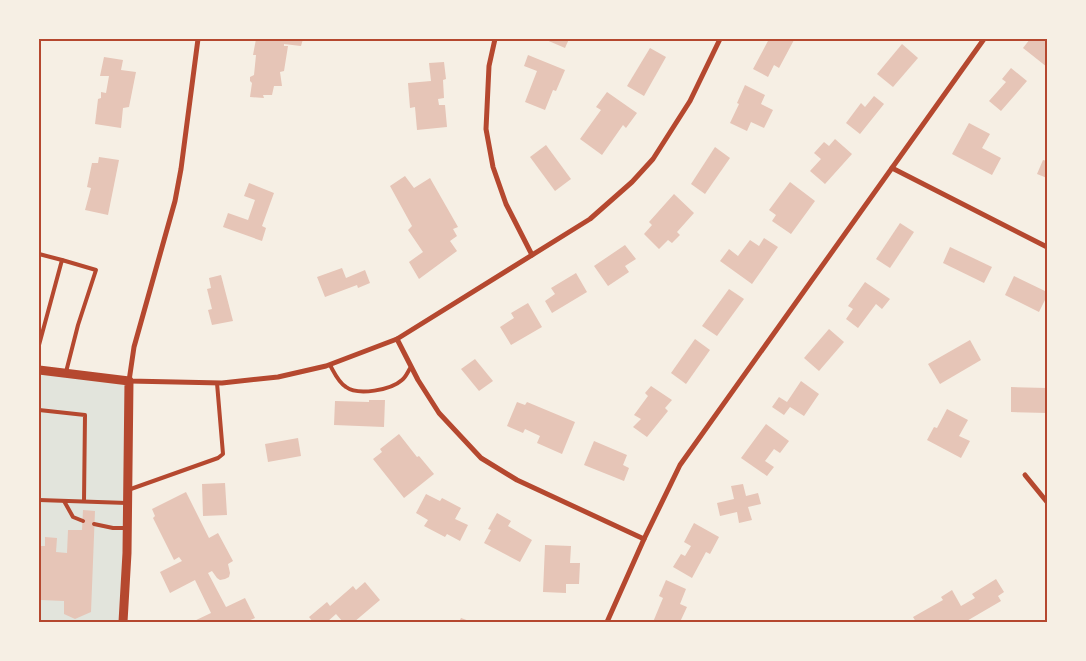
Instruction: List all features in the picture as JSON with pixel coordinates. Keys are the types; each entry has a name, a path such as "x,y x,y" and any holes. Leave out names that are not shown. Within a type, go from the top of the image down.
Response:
{"street":[{"path":"124,622 129,381 134,347 175,201 198,39"},
{"path":"495,39 488,66 486,130 493,167 506,204 532,255"},
{"path":"39,370 129,381 217,383 278,377 330,365 397,339 590,219 632,182 653,159 690,101 720,39"},
{"path":"607,622 680,465 984,39"},
{"path":"892,168 1047,247"},
{"path":"397,339 418,380 439,413 481,458 517,480 644,539"},
{"path":"1025,474 1047,502"}],"lane":[{"path":"39,254 96,270 78,325 66,373"},
{"path":"39,345 62,260"},
{"path":"330,365 343,386 348,389 365,391 385,389 402,381 411,367"},
{"path":"127,490 218,458 223,454 217,383"},
{"path":"39,410 85,415 84,501"},
{"path":"39,500 127,503"},
{"path":"64,500 73,517 83,521"},
{"path":"94,524 113,528 127,528"}],"shaded area":[{"path":"39,370 129,381 123,622 39,622"}],"building":[{"path":"256,39 274,41 274,39 303,39 301,46 284,44 284,46 288,46 284,71 280,72 282,86 274,86 272,95 263,95 264,98 250,97 252,83 250,77 254,75 256,55 253,55"},
{"path":"544,39 569,39 565,48"},
{"path":"769,39 794,40 779,68 774,65 768,77 753,69"},
{"path":"1030,39 1047,39 1047,67 1023,48"},
{"path":"902,44 918,58 893,87 877,74"},
{"path":"650,48 666,57 644,96 627,86"},
{"path":"528,55 565,70 556,91 553,90 545,110 525,102 537,71 524,66"},
{"path":"104,57 123,60 121,70 136,72 129,107 123,108 121,128 95,124 98,99 101,98 101,92 106,93 109,76 100,76"},
{"path":"444,62 446,79 443,80 444,98 438,99 439,105 445,105 447,127 417,130 415,107 410,108 408,83 431,81 429,63"},
{"path":"1011,68 1027,81 1001,111 989,101 1006,82 1002,79"},
{"path":"745,85 765,95 761,104 773,110 764,128 751,122 747,131 730,123"},
{"path":"607,92 637,113 626,128 623,125 602,155 580,139 601,110 596,107"},
{"path":"874,96 884,104 860,134 846,123 861,103 865,107"},
{"path":"969,123 990,134 982,148 1001,158 992,175 952,154"},
{"path":"835,139 852,154 825,184 810,171 821,159 814,153 824,142 829,146"},
{"path":"546,145 571,179 555,191 530,157"},
{"path":"715,147 730,158 705,194 691,184"},
{"path":"99,157 119,160 108,215 85,210 91,188 87,187 92,163 98,163"},
{"path":"1043,160 1047,161 1047,178 1037,174"},
{"path":"405,176 414,188 430,178 458,227 453,229 457,236 450,241 457,251 419,279 409,262 423,252 408,230 412,226 390,186"},
{"path":"790,182 815,201 791,234 772,221 776,215 769,210"},
{"path":"249,183 274,193 262,226 266,228 262,241 223,227 228,213 248,220 255,200 244,196"},
{"path":"674,194 694,213 677,232 680,235 672,243 668,240 659,249 644,234 652,225 649,222"},
{"path":"900,223 914,232 890,268 876,259"},
{"path":"764,238 778,247 752,284 720,261 729,249 738,256 750,240 759,246"},
{"path":"625,245 636,259 625,266 629,272 608,286 594,266"},
{"path":"950,247 992,267 984,283 943,263"},
{"path":"342,268 346,278 365,270 370,283 358,288 357,285 325,297 317,277"},
{"path":"576,273 587,292 552,313 545,301 555,294 551,288"},
{"path":"221,275 233,321 212,325 208,310 212,309 207,289 211,288 209,278"},
{"path":"1014,276 1047,292 1039,312 1005,295"},
{"path":"865,282 890,299 882,309 876,304 858,328 846,319 853,309 848,306"},
{"path":"729,289 744,299 717,336 702,326"},
{"path":"528,303 542,327 511,345 500,327 514,318 511,313"},
{"path":"829,329 844,342 819,371 804,358"},
{"path":"695,339 710,350 686,384 671,373"},
{"path":"970,340 981,360 940,384 928,364"},
{"path":"475,359 493,381 479,391 461,369"},
{"path":"801,381 819,394 804,416 790,407 784,415 772,407 779,397 787,402"},
{"path":"651,386 672,400 665,408 668,411 647,437 633,427 641,419 634,415 648,396 645,393"},
{"path":"1011,387 1047,388 1047,413 1011,412"},
{"path":"369,400 385,400 384,427 334,425 335,401 369,402"},
{"path":"517,402 525,405 527,402 575,422 562,454 537,443 540,436 525,429 523,433 507,426"},
{"path":"947,409 968,420 959,436 970,441 961,458 927,440 934,427 937,428"},
{"path":"766,424 789,441 780,453 774,449 765,461 774,467 767,476 741,458"},
{"path":"399,434 417,457 419,456 434,474 404,498 373,459 382,452 380,449"},
{"path":"298,438 301,456 268,462 265,444"},
{"path":"594,441 627,455 623,465 629,468 624,481 584,465"},
{"path":"225,483 227,515 203,516 202,484"},
{"path":"743,484 746,496 758,493 761,504 748,507 752,520 739,523 737,512 720,516 717,503 734,499 731,486"},
{"path":"186,492 209,538 218,533 233,561 228,564 230,573 229,577 225,579 220,580 212,571 208,573 226,607 245,598 255,618 246,622 192,622 211,613 195,580 170,593 160,572 182,561 179,557 174,560 153,518 155,516 152,509"},
{"path":"426,494 440,501 442,498 461,508 455,519 468,525 460,541 447,534 445,537 424,526 428,520 416,513"},
{"path":"83,510 95,511 91,612 75,619 64,614 64,601 41,600 41,593 39,593 39,546 45,546 45,537 57,538 56,552 67,553 68,530 82,530"},
{"path":"497,513 511,521 508,526 532,540 520,562 484,543 491,530 488,529"},
{"path":"694,523 719,537 710,554 706,552 692,578 673,567 681,554 685,556 691,546 684,542"},
{"path":"545,545 571,546 570,563 580,563 579,584 566,584 566,593 543,592"},
{"path":"996,579 1004,592 998,596 1001,601 965,622 916,622 913,617 943,600 941,597 952,590 961,606 975,598 972,594"},
{"path":"666,580 686,589 680,604 687,607 680,622 653,622 663,598 659,596"},
{"path":"365,582 380,600 354,622 343,622 336,614 327,622 313,622 309,617 327,602 330,606 353,586 356,590"},
{"path":"461,618 472,622 459,622"}]}
